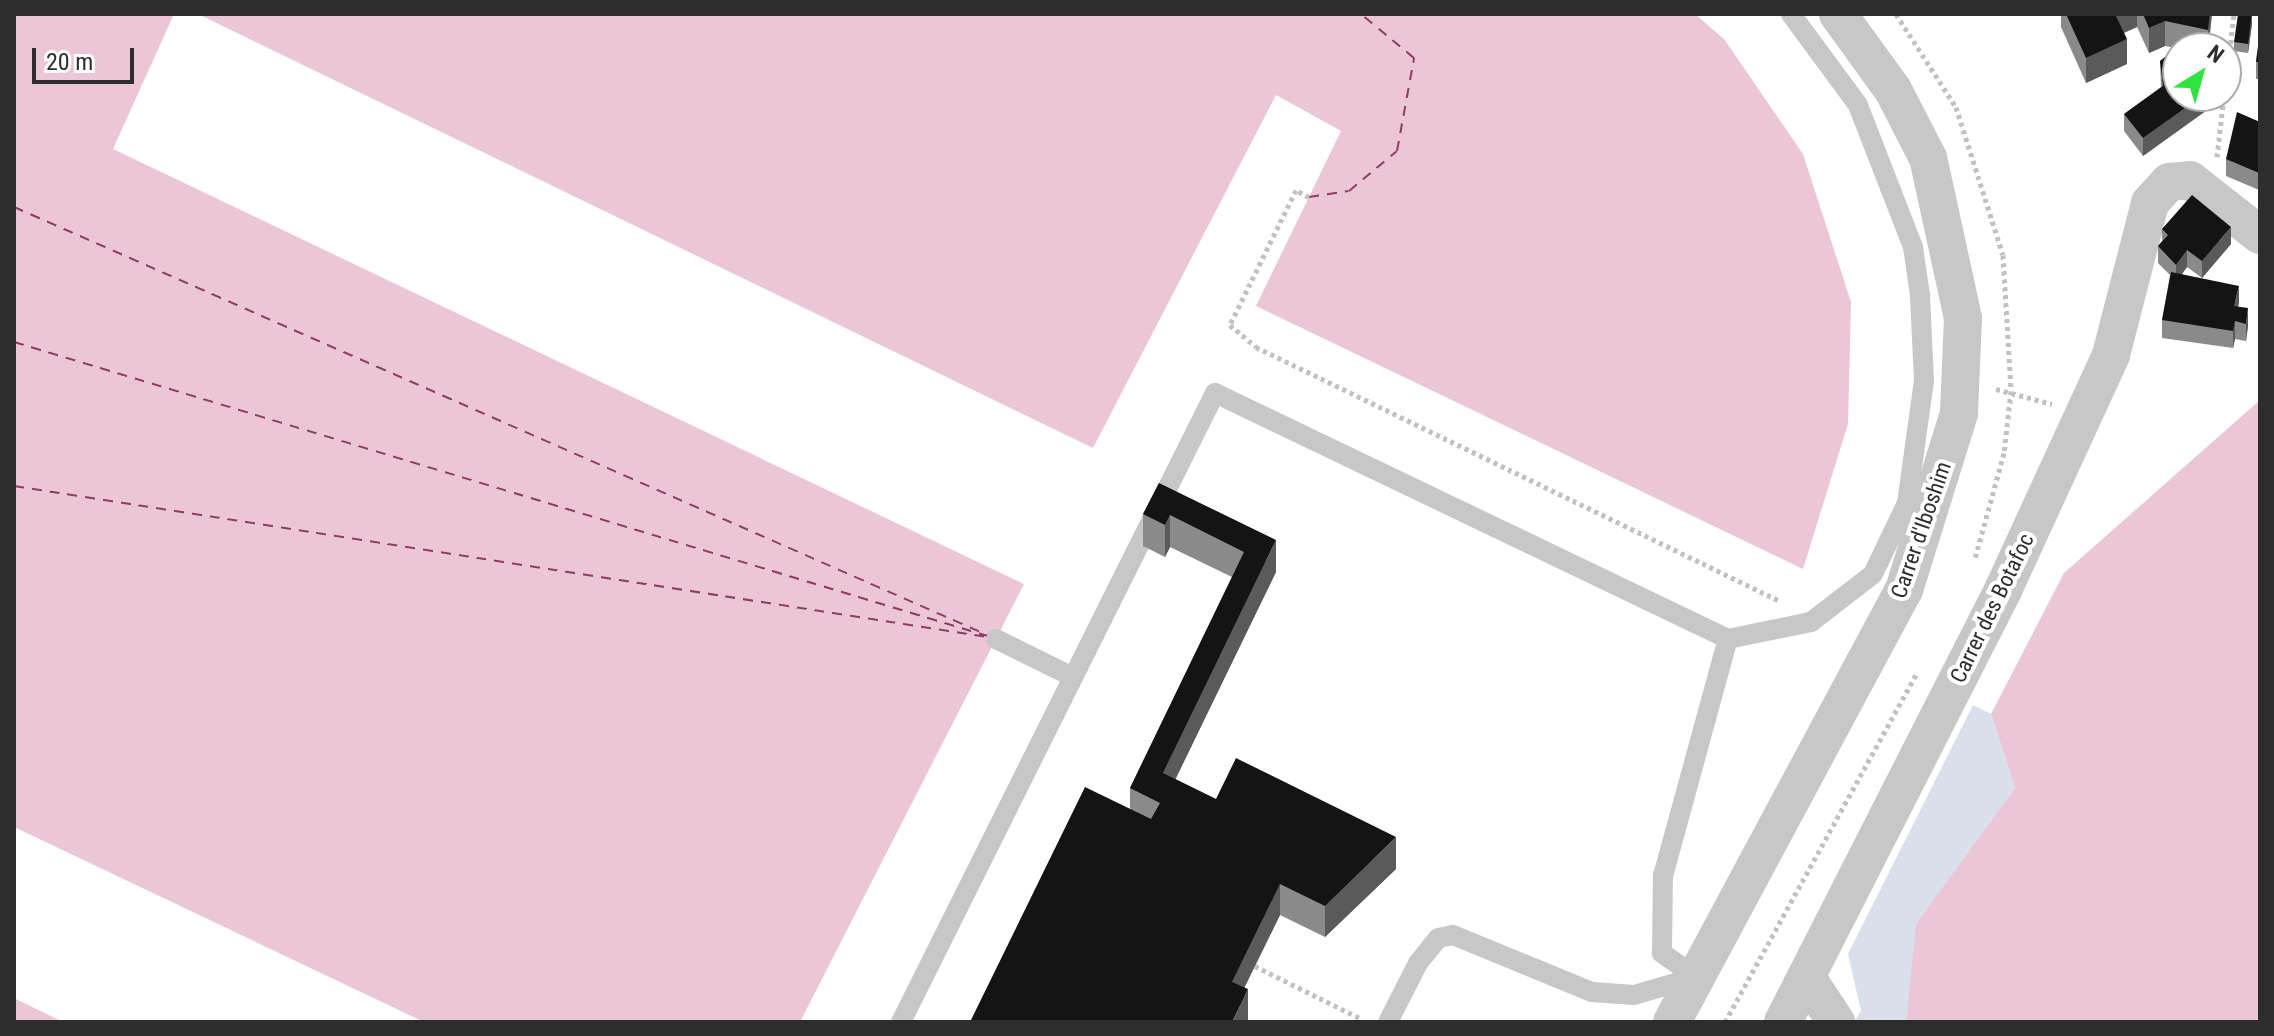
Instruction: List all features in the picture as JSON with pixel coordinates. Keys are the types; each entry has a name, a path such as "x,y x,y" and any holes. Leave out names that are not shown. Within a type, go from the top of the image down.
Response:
{"street":[{"name":"Carrer d'Iboshim","path":"1672,1022 1904,590 1935,504 1960,385 1963,318 1928,158 1893,90 1838,14"},
{"name":"Carrer des Botafoc","path":"1783,1022 1830,932 2111,355 2150,203 2169,182 2190,180 2206,192"},
{"path":"2206,192 2260,235"},
{"path":"1807,978 1836,1022"}],"lane":[{"path":"901,1022 1215,393 1728,639 1811,622 1873,574 1907,503 1924,381 1913,247 1890,178 1858,105 1791,14"},
{"path":"996,639 1073,677"},
{"path":"1696,977 1662,953 1663,876 1728,639"},
{"path":"1388,1022 1418,963 1438,938 1453,935 1592,992 1634,995 1696,977"}],"path":[{"path":"2206,192 2215,178 2222,112"},
{"path":"1309,197 1296,190 1230,325 1256,347 1792,604"},
{"path":"1960,385 2011,391 2084,414"},
{"path":"1746,884 1830,932"},
{"path":"1255,966 1368,1022"}],"shaded area":[{"path":"14,14 174,14 113,149 1024,584 800,1022 424,1022 14,827"},
{"path":"198,14 1695,14 1724,39 1803,154 1851,302 1848,424 1803,569 1256,306 1341,131 1276,95 1093,448"},
{"path":"2260,400 2260,1022 1906,1022 1916,924 2015,788 1991,714 2064,573"},
{"path":"1973,705 1991,714 2015,788 1917,924 1906,1022 1854,1022 1861,1011 1848,954"},
{"path":"14,998 63,1022 14,1022"}],"building":[{"path":"2066,14 2115,14 2127,39 2086,58"},
{"path":"2143,14 2210,14 2208,30 2165,21 2149,28"},
{"path":"2238,14 2252,15 2248,44 2242,43 2242,32 2235,32"},
{"path":"2260,31 2260,62 2256,62"},
{"path":"2162,87 2162,112 2180,112 2143,138 2124,114"},
{"path":"2237,112 2260,122 2259,173 2226,159"},
{"path":"2192,195 2231,227 2202,261 2187,250 2176,265 2158,246 2168,235 2162,229"},
{"path":"2171,272 2239,286 2234,306 2248,308 2246,324 2235,321 2233,331 2162,320"},
{"path":"1159,483 1276,540 1163,773 1216,799 1236,758 1396,837 1325,906 1280,884 1232,982 1248,989 1232,1022 970,1022 1085,787 1151,819 1160,803 1130,788 1244,552 1170,515 1165,525 1143,514"}],"ferry route":[{"path":"1309,197 1349,191 1397,151 1414,58 1361,14"},
{"path":"14,207 987,635"},
{"path":"14,342 988,636"},
{"path":"14,486 987,637"}]}
